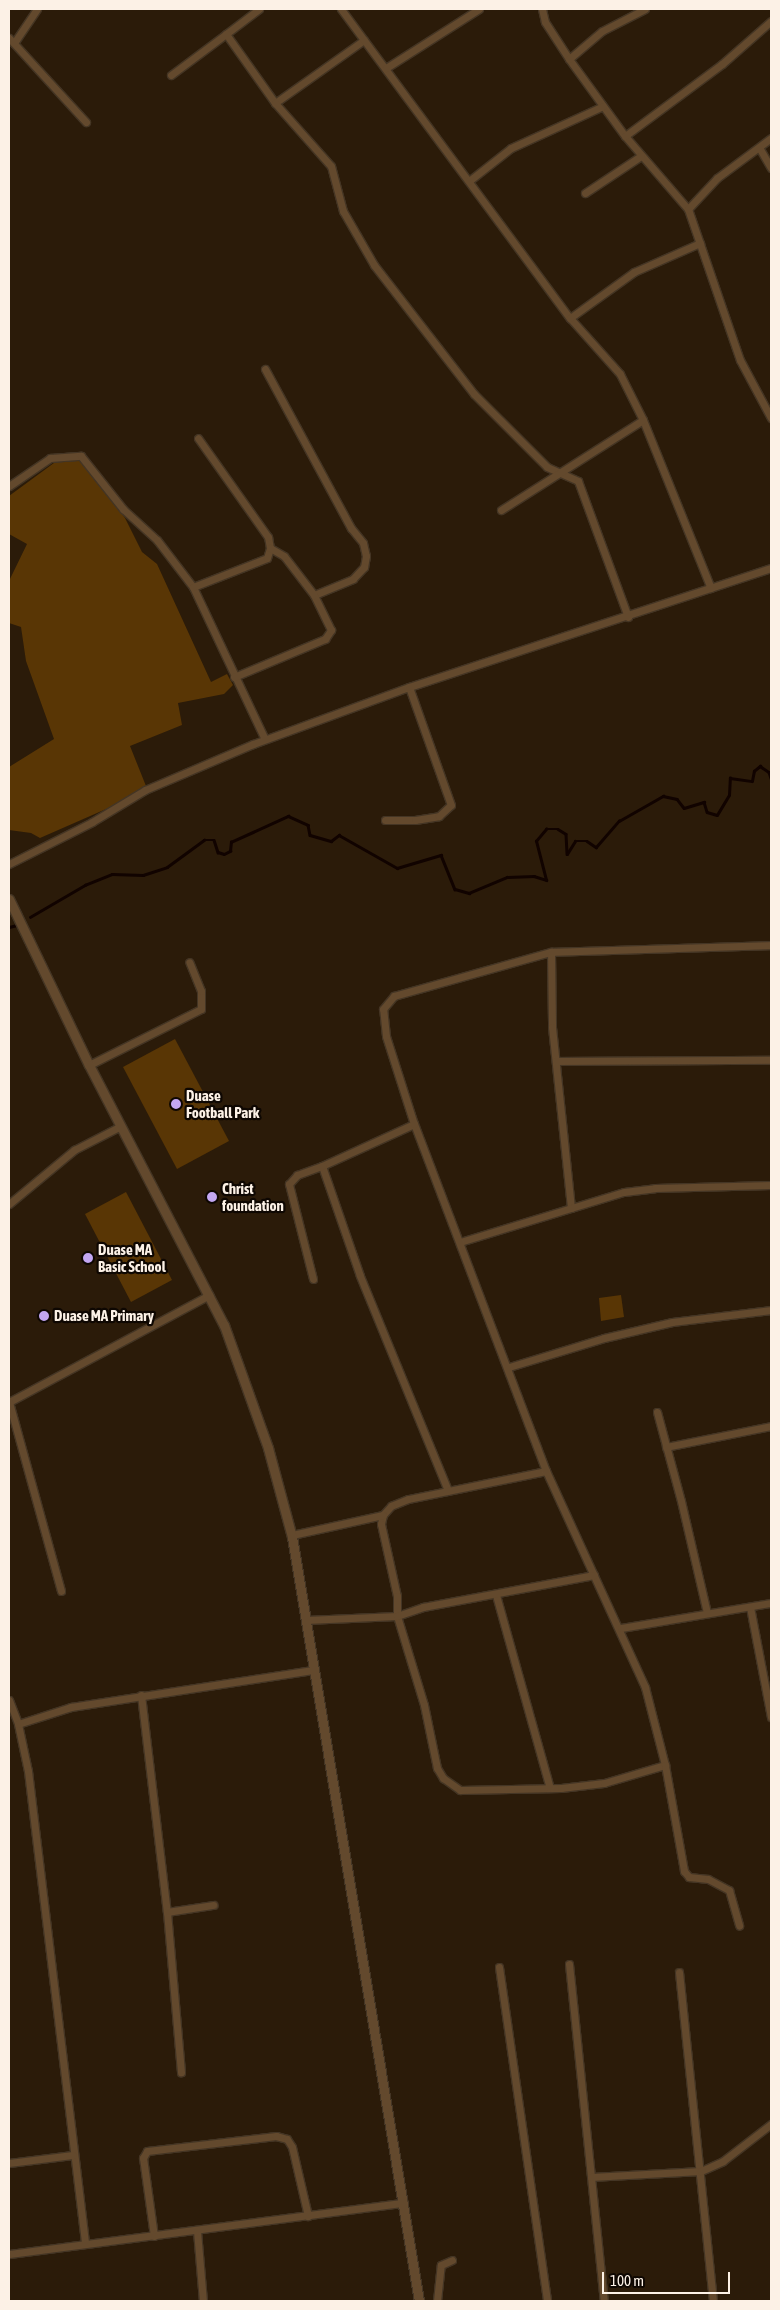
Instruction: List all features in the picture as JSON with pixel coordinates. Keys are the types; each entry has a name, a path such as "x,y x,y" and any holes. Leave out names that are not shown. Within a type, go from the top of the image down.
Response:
{"street":[{"path":"37,9 12,40 86,122"},
{"path":"170,75 259,9"},
{"path":"386,68 479,9"},
{"path":"542,9 545,22 603,106 641,156 688,209 740,360 771,418"},
{"path":"569,59 602,31 645,9"},
{"path":"345,10 364,40 421,119 570,318 620,374 644,420 711,588"},
{"path":"625,136 722,64 771,21"},
{"path":"226,34 274,103 331,166 343,210 363,248 398,299 474,394 547,467 578,481 628,617"},
{"path":"274,103 364,40"},
{"path":"469,181 511,148 603,106"},
{"path":"688,209 735,163 760,149 771,138"},
{"path":"760,149 771,168"},
{"path":"585,192 641,156"},
{"path":"570,318 634,272 700,242"},
{"path":"265,369 351,528 363,543 366,556 364,567 353,579 314,595"},
{"path":"501,510 644,420"},
{"path":"193,587 267,558 270,548 268,537 198,438"},
{"path":"9,486 50,458 82,456 123,509 157,540 193,587 265,739"},
{"path":"234,677 329,636 332,630 314,595 284,556 270,548"},
{"path":"9,864 92,822 145,790 265,739 409,686 628,617 771,568"},
{"path":"385,820 415,820 439,816 451,805 409,686"},
{"path":"9,899 89,1065 209,1295 253,1399 292,1535 419,2301"},
{"path":"739,1926 728,1890 708,1879 689,1877 684,1871 665,1765 645,1686 621,1628 594,1575 546,1471 509,1367 414,1124 386,1036 383,1008 394,996 551,952 771,945"},
{"path":"551,952 556,1061 571,1208"},
{"path":"89,1065 201,1009 201,991 189,962"},
{"path":"556,1061 771,1060"},
{"path":"313,1278 289,1184 297,1175 322,1166 414,1124"},
{"path":"9,1204 74,1150 121,1126"},
{"path":"322,1166 360,1276 448,1492"},
{"path":"460,1242 624,1192 656,1188 771,1185"},
{"path":"61,1591 9,1402 209,1295"},
{"path":"509,1367 604,1338 672,1322 771,1310"},
{"path":"656,1412 707,1613"},
{"path":"666,1447 771,1426"},
{"path":"546,1471 408,1499 391,1506 383,1515 381,1524 397,1596 397,1616 424,1705 437,1768 443,1778 460,1790 550,1788 604,1783 665,1765"},
{"path":"292,1535 383,1515"},
{"path":"306,1620 397,1616 594,1575"},
{"path":"496,1594 550,1788"},
{"path":"621,1628 771,1603"},
{"path":"750,1606 771,1717"},
{"path":"18,1724 71,1707 314,1670"},
{"path":"141,1695 167,1912 180,2072"},
{"path":"9,1700 18,1724 28,1771 85,2242"},
{"path":"167,1912 212,1905"},
{"path":"569,1964 604,2301"},
{"path":"499,1967 546,2301"},
{"path":"679,1972 714,2301"},
{"path":"591,2178 701,2171 723,2161 771,2124"},
{"path":"154,2236 143,2158 147,2151 276,2136 287,2139 292,2147 308,2216"},
{"path":"9,2163 73,2155"},
{"path":"9,2254 85,2242 196,2232 404,2203"},
{"path":"196,2232 204,2301"},
{"path":"437,2301 441,2265 452,2260"}],"shaded area":[{"path":"78,457 125,518 142,552 157,564 211,682 227,674 233,685 224,694 178,703 182,725 130,746 146,786 113,806 40,838 31,833 9,830 9,767 54,739 26,661 21,627 9,623 9,581 27,544 9,534 9,496 58,460"},
{"name":"Duase Football Park","path":"175,1039 229,1141 177,1169 123,1067"},
{"path":"126,1192 172,1280 131,1302 85,1214"},
{"path":"621,1295 624,1317 601,1321 599,1298"}],"waterway":[{"path":"30,917 85,885 112,874 143,875 167,867 204,840 214,840 218,852 224,854 230,851 231,842 288,816 308,825 310,835 331,841 339,835 397,868 441,855 455,889 469,893 507,877 534,876 546,880 536,841 546,829 558,829 566,834 567,854 575,841 587,841 596,847 619,821 663,796 677,799 684,808 704,802 707,812 717,815 729,795 730,778 752,781 754,771 760,766 769,772 771,778"},
{"path":"9,927 17,925"}],"place":[{"name":"Duase Football Park","path":"176,1104"},
{"name":"Christ foundation","path":"212,1197"},
{"name":"Duase MA Basic School","path":"88,1258"},
{"name":"Duase MA Primary","path":"44,1316"}]}
